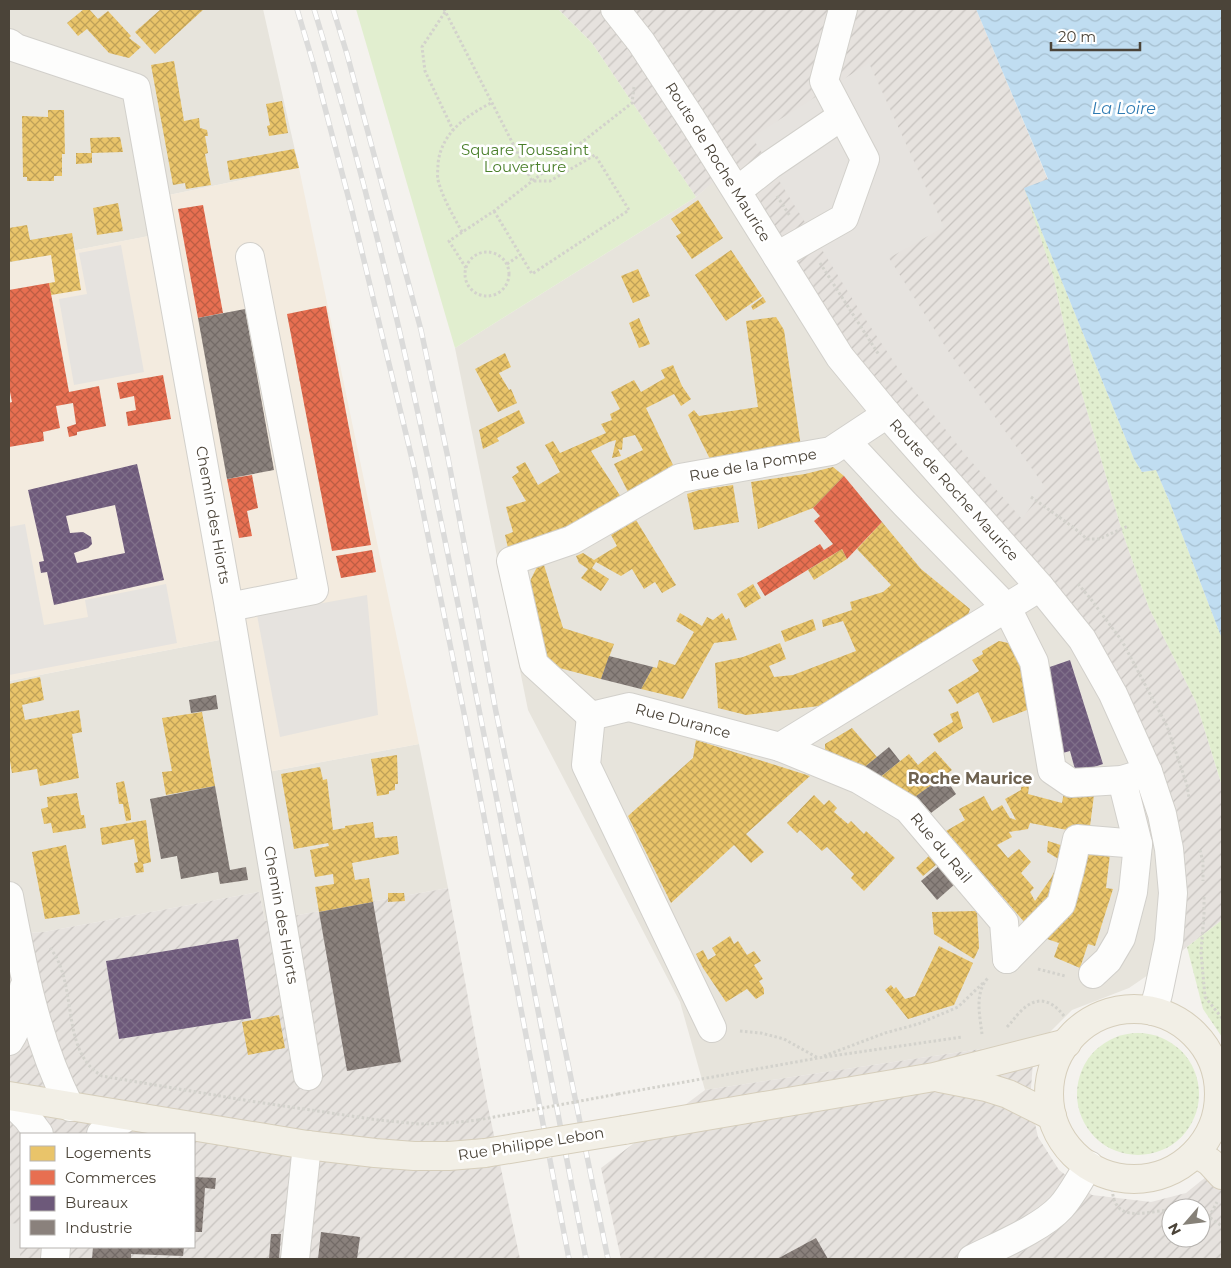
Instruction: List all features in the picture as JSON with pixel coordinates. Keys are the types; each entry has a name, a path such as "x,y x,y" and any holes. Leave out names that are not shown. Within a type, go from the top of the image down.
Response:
{"main road":[{"path":"1137,1009 1153,1012 1169,1016 1183,1025 1206,1048 1218,1078 1218,1110 1206,1140 1196,1153 1172,1171 1142,1179 1127,1179 1101,1170 1081,1160 1069,1147 1059,1132 1052,1116 1051,1080 1060,1054 1071,1038 1088,1023 1112,1013 1137,1009"},
{"name":"Rue Philippe Lebon","path":"9,1096 307,1145 414,1156 449,1156 485,1153 934,1077 1071,1038"},
{"name":"Rue Philippe Lebon","path":"934,1077 986,1087 1008,1094 1052,1116"},
{"path":"1196,1153 1210,1162 1222,1175"}],"street":[{"name":"Route de Roche Maurice","path":"615,9 641,42 840,357 887,414 1040,587 1082,639 1113,694 1148,772 1162,814 1169,849 1173,893 1168,942 1153,1012"},
{"path":"777,256 844,218 865,159 824,81 843,9"},
{"name":"Chemin des Hiorts","path":"9,43 16,48 136,88 229,607 308,1076"},
{"path":"737,192 770,165 842,116"},
{"path":"229,607 314,590 250,258"},
{"name":"Rue de la Pompe","path":"591,716 534,664 511,561 572,540 680,478 831,451 887,414"},
{"path":"847,442 1007,608 1034,662 1052,770 1071,783 1122,780 1148,772"},
{"path":"780,747 1040,587"},
{"name":"Rue Durance","path":"591,716 629,707 780,747"},
{"path":"591,716 586,765 712,1028"},
{"name":"Rue du Rail","path":"780,747 858,779 908,809 1004,922 1007,959"},
{"path":"1093,974 1108,960 1121,938 1133,892 1138,844 1122,780"},
{"path":"1007,959 1061,904 1077,839 1138,844"},
{"path":"9,896 25,981 55,1078 70,1107"},
{"path":"9,1041 15,1032 22,1012 25,981"},
{"path":"9,1100 27,1118 38,1133"},
{"path":"102,1133 128,1116"},
{"path":"295,1259 307,1145"},
{"path":"972,1259 1026,1232 1049,1218 1101,1170"}],"path":[{"path":"444,10 532,181"},
{"path":"444,10 422,47 425,72 452,130"},
{"path":"466,268 449,241 494,211 632,103 635,86"},
{"path":"462,232 444,198 437,177 439,159 443,144 452,130 470,114 491,102"},
{"path":"494,211 532,274 628,210 595,155 550,181 532,181"},
{"path":"481,252 496,253 507,264 509,270 507,284 502,290 490,296 476,293 470,289 465,276 466,268 468,261 474,255 481,252"},
{"path":"507,264 520,255"},
{"path":"1031,497 1073,527 1086,539 1098,539 1128,526"},
{"path":"18,943 37,941 48,946 57,957 80,1053 93,1070 102,1076 250,1101 418,1124 478,1120 818,1058 963,1037"},
{"path":"1007,959 1052,973 1074,977 1093,974"},
{"path":"712,1028 761,1033 784,1039 818,1058 918,1024 958,1007 983,983"},
{"path":"1001,1030 1033,1003 1041,1001 1052,1002 1063,1013 1071,1038"},
{"path":"978,1003 982,1035 988,1034"},
{"path":"1101,1170 1114,1202 1119,1209 1127,1213 1144,1214 1161,1211"},
{"path":"1211,1219 1222,1226"}],"shaded area":[{"path":"9,9 263,9 299,168 159,197 165,233 9,263"},
{"path":"558,9 976,9 1048,180 1025,189 1053,275 1071,356 1122,531 1149,608 1196,702 1222,786 1222,920 1170,960 1167,798 1095,653 900,427 725,172 696,197 592,43"},
{"path":"869,63 944,227 889,258 950,354 1045,487 1022,519 964,453 904,377 860,311 752,137"},
{"path":"299,168 419,744 257,774 235,637 9,681 9,263 164,233 159,197"},
{"path":"725,171 1025,571 1167,798 1170,960 1129,988 1072,1010 1042,1040 705,1090 680,1002 528,710 455,348 696,197"},
{"path":"121,245 144,372 74,385 59,299 87,294 79,253"},
{"path":"25,524 44,625 88,617 85,600 166,584 177,643 9,675 9,527"},
{"path":"367,595 378,715 280,737 257,615"},
{"path":"235,637 257,774 419,744 448,888 265,921 259,892 44,932 9,934 9,681"},
{"path":"448,888 487,1102 520,1259 9,1259 9,934 44,932 259,892 265,921"},
{"path":"1042,1040 1033,1062 1030,1101 1038,1137 1059,1170 1092,1195 1151,1202 1161,1199 1161,1248 1211,1248 1211,1198 1167,1198 1186,1193 1222,1164 1222,1259 621,1259 601,1168 705,1090"},
{"path":"9,1223 20,1224 20,1259 9,1259"}],"green space":[{"name":"Square Toussaint Louverture","path":"356,9 558,9 592,43 696,197 455,348"},
{"path":"1024,188 1134,459 1142,472 1156,470 1222,639 1222,786 1196,702 1149,608 1122,531 1071,356 1053,275"},
{"path":"1222,920 1222,1037 1203,1009 1187,947"},
{"path":"1138,1033 1161,1037 1181,1051 1195,1071 1199,1094 1195,1117 1181,1137 1161,1151 1138,1155 1115,1151 1095,1137 1081,1117 1077,1094 1081,1071 1095,1051 1115,1037"}],"water":[{"name":"La Loire","path":"976,9 1222,9 1222,639 1156,470 1142,472 1134,459 1024,188 1048,179"}],"building: Logements":[{"path":"84,9 89,9 98,19 108,11 131,36 129,38 141,47 129,58 109,53 87,29 78,36 67,23"},
{"path":"161,9 204,9 155,54 135,32"},
{"path":"174,61 184,121 199,118 200,128 207,130 208,136 205,136 208,153 205,154 211,185 186,189 185,183 173,185 151,65"},
{"path":"282,101 288,133 269,136 267,126 270,125 266,104"},
{"path":"48,110 64,110 65,154 62,154 62,176 54,176 54,181 27,181 27,177 23,177 22,116 48,117"},
{"path":"120,137 123,152 91,153 90,138"},
{"path":"294,149 299,168 230,180 227,161"},
{"path":"76,153 92,153 92,163 76,164"},
{"path":"698,200 723,238 692,259 676,236 681,233 671,219"},
{"path":"118,203 123,231 97,235 93,208"},
{"path":"27,225 30,240 72,233 81,290 51,295 49,283 55,282 51,255 9,262 9,228"},
{"path":"731,250 762,296 726,321 695,275"},
{"path":"638,269 650,296 633,303 621,276"},
{"path":"763,297 766,302 753,310 751,306"},
{"path":"776,317 784,330 801,447 710,459 688,415 694,410 699,416 758,407 746,321"},
{"path":"639,318 650,344 639,348 629,323"},
{"path":"505,353 511,367 499,373 509,390 511,389 517,403 498,412 475,369"},
{"path":"673,365 682,386 691,399 681,406 674,394 646,408 673,465 628,492 614,464 643,450 635,435 623,438 622,450 618,449 621,456 612,458 616,440 591,451 621,497 557,532 508,548 505,535 513,532 506,507 526,501 512,477 519,472 516,467 525,462 538,485 560,472 545,445 553,441 560,453 606,433 601,424 612,420 610,414 620,409 611,392 634,380 641,392 665,378 661,370"},
{"path":"519,410 525,423 497,438 499,441 483,449 479,430"},
{"path":"833,467 844,476 813,508 758,529 751,482 805,474"},
{"path":"733,485 739,522 694,530 687,494 699,490"},
{"path":"636,520 676,585 662,593 655,582 644,589 632,569 621,576 596,562 592,568 609,579 601,591 581,578 588,569 579,563 576,556 583,553 594,560 617,546 611,535"},
{"path":"882,522 921,569 970,609 967,618 819,706 746,715 718,708 715,663 743,657 780,643 786,659 769,666 774,677 793,675 856,651 843,621 823,627 822,620 852,610 850,602 883,592 891,585 857,549"},
{"path":"842,549 847,559 814,580 808,570"},
{"path":"544,565 563,628 614,644 601,679 548,665 530,581 537,567"},
{"path":"753,584 761,598 745,608 737,594"},
{"path":"680,613 702,626 707,617 713,620 722,613 726,620 729,618 737,640 714,643 683,699 641,689 653,667 657,668 659,660 675,665 694,632 676,621"},
{"path":"813,619 816,630 785,642 781,631"},
{"path":"999,641 1013,644 1023,667 1028,689 1024,691 1032,708 993,723 978,692 957,704 948,690 979,671 972,660 983,654 982,651"},
{"path":"40,677 44,700 22,705 25,720 79,710 82,732 72,734 79,778 40,786 37,769 12,773 9,755 9,684"},
{"path":"958,711 963,728 939,743 933,734 953,722 950,714"},
{"path":"202,712 215,786 166,795 162,772 172,771 162,718"},
{"path":"852,728 877,757 861,770 825,752 825,744"},
{"path":"696,740 810,776 746,834 764,852 751,863 734,845 671,903 628,816 693,758"},
{"path":"935,751 952,770 911,800 879,778 909,754 918,765"},
{"path":"397,755 398,784 395,784 395,790 389,791 389,794 377,796 371,759"},
{"path":"320,767 323,780 327,779 333,830 345,828 345,826 373,822 375,838 397,836 399,854 352,863 355,880 369,878 373,902 319,912 315,887 334,884 333,874 315,877 310,850 329,846 328,843 294,849 281,774"},
{"path":"124,781 131,816 131,820 126,821 123,804 119,804 116,783"},
{"path":"1029,786 1028,794 1062,803 1064,792 1094,795 1089,834 1030,823 1028,829 1009,832 1012,837 997,845 1008,858 1019,849 1031,862 1021,873 1034,888 1030,892 1035,901 1051,878 1060,860 1047,852 1048,841 1070,848 1044,915 1026,924 946,831 965,820 959,809 984,796 992,811 1002,805 1010,818 1016,820 1005,799 1021,790 1021,787"},
{"path":"77,793 81,815 84,815 86,828 53,833 51,823 44,824 41,809 48,807 47,797"},
{"path":"814,795 824,805 829,800 837,808 834,812 848,824 851,821 864,834 866,831 895,858 864,891 851,878 854,874 827,847 822,851 800,830 797,833 787,823"},
{"path":"146,820 151,862 143,864 144,872 136,873 134,863 138,862 134,839 102,845 100,828"},
{"path":"66,845 80,914 45,919 32,852"},
{"path":"1081,850 1110,854 1106,888 1113,889 1095,946 1088,944 1080,968 1054,957 1059,943 1041,937"},
{"path":"930,855 937,864 923,876 916,868"},
{"path":"388,893 404,893 405,901 388,902"},
{"path":"977,911 979,948 974,959 934,934 932,912"},
{"path":"730,936 734,944 738,941 747,955 754,951 761,961 754,965 763,979 759,981 764,989 764,994 756,999 747,989 726,1002 696,954 703,950 708,960 716,955 712,948"},
{"path":"939,946 973,963 954,1005 908,1019 885,990 891,985 894,989 896,987 905,999 915,996"},
{"path":"279,1015 285,1048 248,1055 242,1022"}],"building: Commerces":[{"path":"203,205 223,313 198,318 178,209"},
{"path":"49,283 69,392 99,386 106,426 77,432 77,435 69,437 67,427 76,424 73,403 56,406 60,428 43,432 44,441 9,447 9,403 12,402 9,387 9,290"},
{"path":"326,306 371,545 332,551 287,314"},
{"path":"163,375 171,419 128,426 126,412 136,410 134,396 120,399 117,383"},
{"path":"252,475 258,508 247,511 252,536 239,538 227,479"},
{"path":"844,476 882,522 847,559 842,549 765,596 757,583 820,544 824,550 833,544 814,521 820,516 813,508"},
{"path":"372,550 376,572 341,578 336,556"}],"building: Bureaux":[{"path":"137,464 164,580 54,605 47,572 41,573 39,562 44,561 28,490","holes":["115,505 125,553 77,563 74,553 88,548 92,544 91,537 83,532 70,533 66,516"]},
{"path":"1070,660 1103,764 1076,773 1070,751 1059,754 1044,669"},
{"path":"238,939 251,1018 119,1039 106,961"}],"building: Industrie":[{"path":"245,309 274,470 227,479 198,318"},
{"path":"609,656 653,667 641,689 601,679"},
{"path":"216,695 218,709 191,713 189,700"},
{"path":"889,747 900,761 879,778 861,770"},
{"path":"944,776 956,794 931,813 916,796"},
{"path":"215,786 230,870 246,867 248,880 220,884 218,872 181,879 177,856 161,859 150,799"},
{"path":"939,866 955,884 937,900 921,881"},
{"path":"373,902 401,1062 347,1071 319,912"},
{"path":"195,1177 216,1178 215,1189 205,1188 202,1232 195,1232"},
{"path":"321,1232 360,1237 357,1259 318,1259"},
{"path":"271,1234 281,1234 279,1259 269,1259"},
{"path":"816,1238 828,1259 777,1259"},
{"path":"93,1248 184,1248 183,1256 131,1254 131,1259 92,1259"}],"railway":[{"path":"297,9 352,211 414,467 465,718 569,1259"},
{"path":"314,9 337,86 378,241 415,398 480,712 586,1259"},
{"path":"333,9 347,54 421,330 448,458 496,712 608,1259"}],"district":[{"name":"Roche Maurice","path":"970,778"}]}
